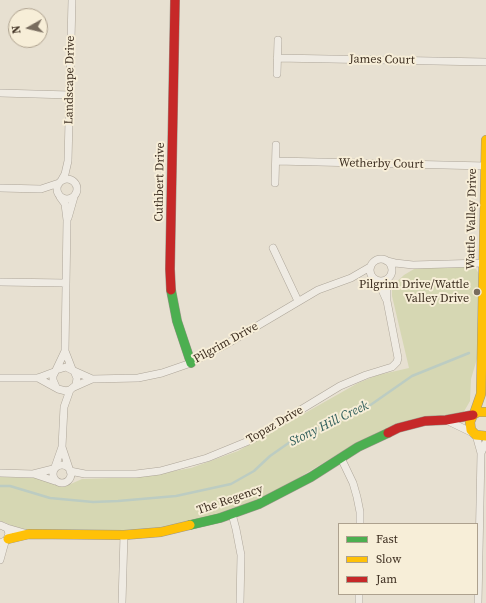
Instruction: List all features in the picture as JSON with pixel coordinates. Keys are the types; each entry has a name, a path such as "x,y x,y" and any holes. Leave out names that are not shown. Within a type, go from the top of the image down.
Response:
{"street":[{"name":"Landscape Drive","path":"60,182 65,174 68,161 72,0"},
{"name":"Cuthbert Drive","path":"175,0 170,270 173,302 177,321 191,362"},
{"path":"276,74 278,40"},
{"name":"James Court","path":"277,58 486,62"},
{"path":"0,93 70,95"},
{"name":"Wattle Valley Drive","path":"474,434 471,430 470,422 474,415 480,394 486,140"},
{"path":"275,183 276,145"},
{"name":"Landscape Drive","path":"68,161 74,182"},
{"name":"Wetherby Court","path":"276,161 486,166"},
{"path":"41,189 66,179 76,184 78,191 74,197 67,220"},
{"path":"55,481 52,475 62,447 64,407 77,378 65,351 67,220 64,204 57,187 60,182"},
{"path":"0,188 41,189 69,199 74,197"},
{"path":"272,248 298,301"},
{"path":"413,266 381,282 370,274 370,266 377,260 413,266 483,263"},
{"path":"387,261 391,267 389,277"},
{"name":"Pilgrim Drive","path":"72,389 92,379 138,378 162,373 191,362 225,346 318,290 351,278 370,266"},
{"name":"Topaz Drive","path":"70,469 85,474 136,474 189,464 219,454 251,440 340,386 366,375 392,367 397,362 398,354 387,301 389,277"},
{"name":"Pilgrim Drive","path":"351,278 375,279"},
{"name":"Topaz Drive","path":"375,279 387,301"},
{"path":"0,282 66,283"},
{"path":"64,407 53,380 55,371 65,351"},
{"path":"0,378 38,378 59,368 66,367 73,370"},
{"name":"Pilgrim Drive","path":"73,370 92,379"},
{"path":"38,378 62,391 72,389"},
{"name":"Wattle Valley Drive","path":"480,394 486,408"},
{"name":"The Regency","path":"4,526 29,534 124,536 161,532 194,525 232,514 259,504 283,492 376,437 398,428 486,412"},
{"path":"446,420 474,434 486,436"},
{"path":"474,434 481,453 478,603"},
{"path":"481,453 486,442"},
{"path":"0,473 33,474 63,484 69,481 71,476 62,447"},
{"path":"341,458 358,497 360,523"},
{"path":"33,474 60,465 70,469"},
{"name":"Topaz Drive","path":"69,481 85,474"},
{"path":"232,514 241,555 240,603"},
{"path":"0,560 5,541 9,533 4,526"},
{"name":"The Regency","path":"5,541 29,534"},
{"path":"122,603 124,536"}],"green space":[{"path":"469,266 476,269 481,277 479,352 471,379 470,401 462,415 398,424 356,443 282,488 251,504 218,516 155,529 122,532 29,530 0,522 0,477 38,478 64,487 82,479 140,477 191,468 238,451 358,383 378,375 409,368 392,296 392,286 404,275 414,269"}],"waterway":[{"name":"Stony Hill Creek","path":"0,486 10,486 50,498 93,502 176,496 231,484 254,471 270,456 290,442 369,406 412,376 469,353"}],"traffic: fast":[{"path":"171,290 177,321 191,363"},
{"path":"190,525 220,518 259,504 311,477 358,447 388,433"}],"traffic: slow":[{"path":"474,414 481,394 486,140"},
{"path":"486,412 478,412 473,415 470,422 471,430 476,435 486,436"},
{"path":"8,539 29,534 124,535 161,532 190,525"}],"traffic: jam":[{"path":"171,290 170,269 175,0"},
{"path":"388,433 398,428 425,421 446,420 473,415"}],"place":[{"name":"Pilgrim Drive/Wattle Valley Drive","path":"477,292"}]}
